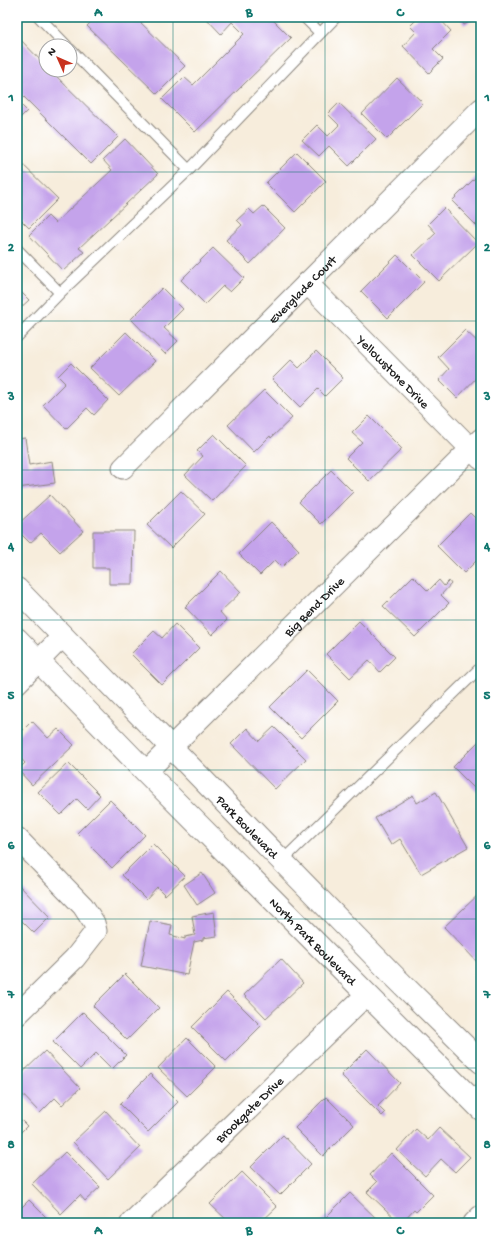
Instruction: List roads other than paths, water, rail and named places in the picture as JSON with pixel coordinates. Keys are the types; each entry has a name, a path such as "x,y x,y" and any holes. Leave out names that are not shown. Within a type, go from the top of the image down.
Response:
{"main road":[{"name":"Park Boulevard","path":"17,590 394,976 481,1062"},
{"path":"17,639 146,772"},
{"name":"North Park Boulevard","path":"146,772 481,1109"}],"street":[{"name":"Everglade Court","path":"123,468 481,109"},
{"name":"Yellowstone Drive","path":"307,283 478,449"},
{"name":"Big Bend Drive","path":"146,772 478,449"},
{"path":"17,683 63,636"},
{"path":"17,838 83,906 94,923 96,930 75,958 17,1015"},
{"name":"Brookgate Drive","path":"131,1223 367,994"},
{"path":"474,1223 481,1216"}],"lane":[{"path":"39,17 59,38"},
{"path":"304,17 320,33"},
{"path":"17,337 60,293 189,170 336,17"},
{"path":"78,57 189,170"},
{"path":"17,249 60,293"},
{"path":"282,861 481,667"}]}
